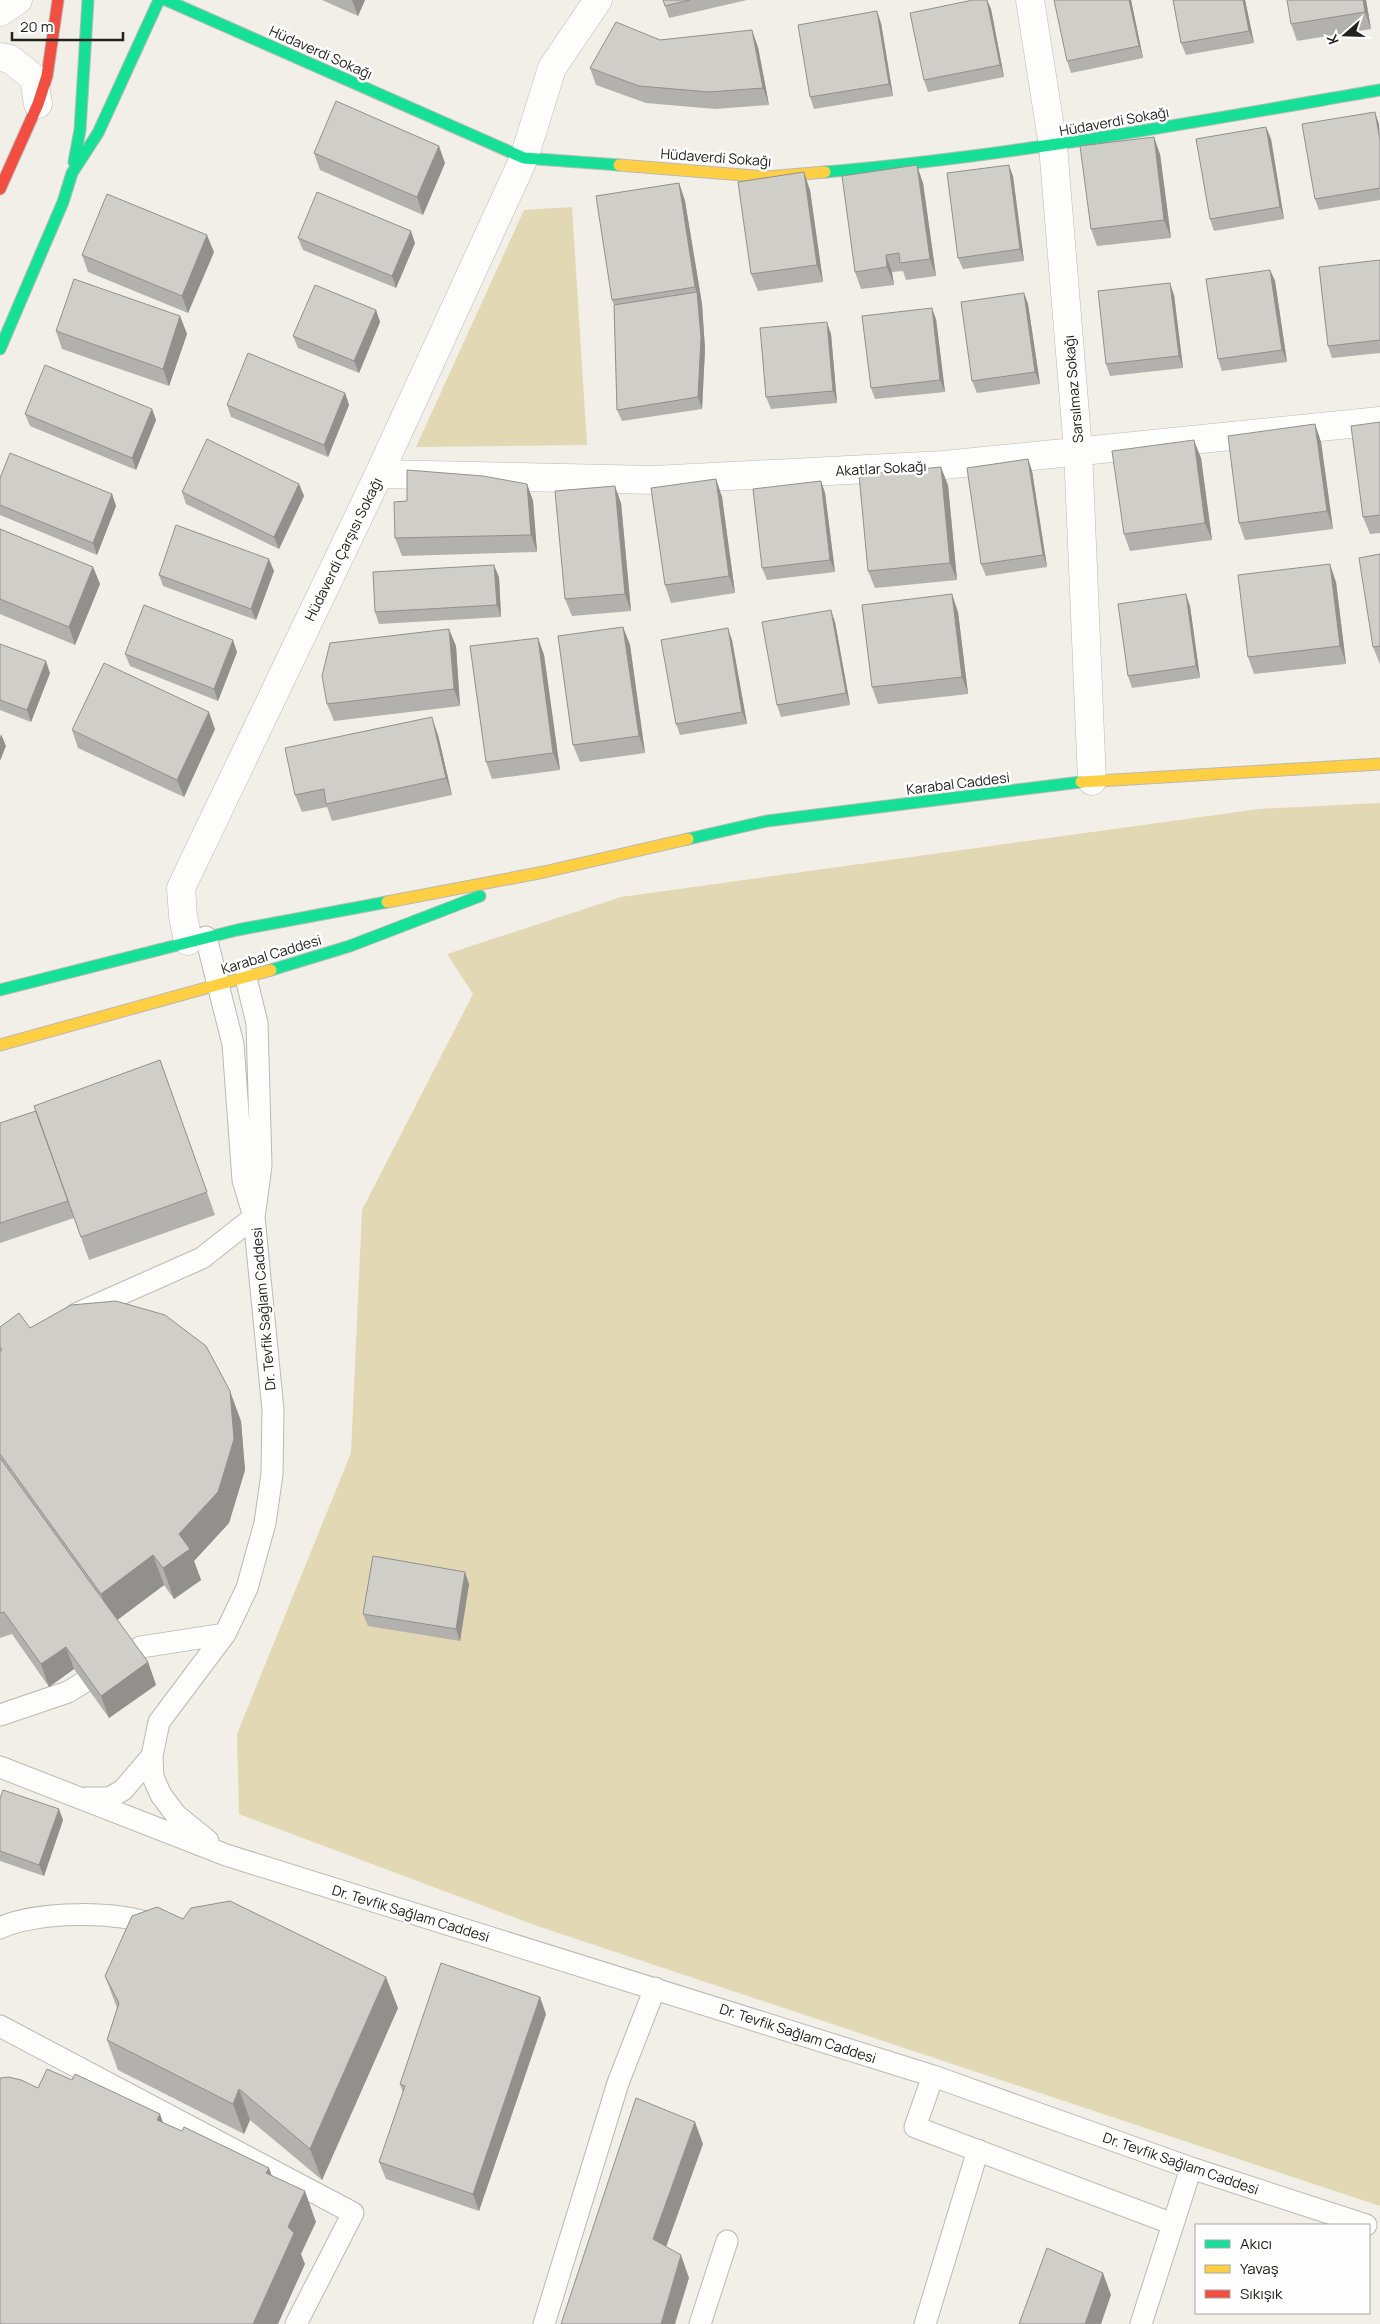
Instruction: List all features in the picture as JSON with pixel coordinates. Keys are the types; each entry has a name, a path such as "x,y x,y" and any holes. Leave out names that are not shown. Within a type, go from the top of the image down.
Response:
{"street":[{"path":"0,12 18,0"},
{"path":"0,189 38,104 47,76 58,0"},
{"path":"0,349 63,202 72,173 80,130 88,0"},
{"path":"72,173 98,132 159,0"},
{"name":"Hüdaverdi Sokağı","path":"166,0 524,158 767,177 893,166 1053,146 1380,90"},
{"name":"Hüdaverdi Çarşısı Sokağı","path":"197,939 183,916 181,888 379,474 524,158 552,68 598,0"},
{"name":"Sarsılmaz Sokağı","path":"1030,0 1053,146 1078,450 1092,781"},
{"path":"0,57 10,59 34,78 38,104"},
{"name":"Akatlar Sokağı","path":"379,474 654,480 944,465 1380,421"},
{"name":"Karabal Caddesi","path":"0,990 197,939 319,913 544,872 768,821 1092,781 1380,764"},
{"name":"Karabal Caddesi","path":"0,1044 218,986 350,946 544,872"}],"lane":[{"path":"61,1320 202,1258 254,1217 243,1180 233,1044 218,986 197,939"},
{"name":"Dr. Tevfik Sağlam Caddesi","path":"226,1855 176,1815 161,1795 153,1778 152,1756 159,1722 225,1634 247,1588 265,1523 272,1474 273,1410 254,1217 261,1166 258,1023 246,978"},
{"path":"0,1715 68,1692 141,1647 225,1634"},
{"path":"78,1797 109,1798 123,1790 152,1756"},
{"name":"Dr. Tevfik Sağlam Caddesi","path":"0,1767 226,1855 933,2076 1191,2168 1361,2224"},
{"path":"0,1928 9,1924 42,1918 91,1914 145,1921 176,1935"},
{"path":"544,2324 618,2083 656,1988"},
{"path":"0,2026 353,2213 296,2324"},
{"path":"933,2076 915,2127 1173,2224"},
{"path":"925,2324 978,2150"},
{"path":"1141,2324 1191,2168"},
{"path":"700,2324 727,2241"}],"shaded area":[{"path":"572,207 587,445 416,447 524,210"},
{"path":"1380,803 1380,2206 537,1926 239,1814 237,1734 351,1453 362,1210 473,994 447,954 621,897 1259,809"}],"building":[{"path":"663,0 690,0 665,6"},
{"path":"973,0 987,0 1000,65 924,80 910,13"},
{"path":"1054,0 1129,0 1139,46 1067,61"},
{"path":"1173,0 1243,0 1249,31 1181,43"},
{"path":"1287,0 1363,0 1365,12 1291,24"},
{"path":"877,11 889,84 810,97 798,25"},
{"path":"616,22 660,40 752,30 763,88 709,92 639,86 590,68"},
{"path":"336,101 439,146 417,197 314,153"},
{"path":"1375,112 1380,140 1380,188 1315,199 1302,124"},
{"path":"1266,127 1280,207 1210,219 1196,139"},
{"path":"1154,137 1164,220 1091,229 1080,146"},
{"path":"917,165 930,259 900,263 899,253 886,255 887,267 855,272 842,176"},
{"path":"1009,165 1020,249 958,258 947,173"},
{"path":"804,172 817,265 751,274 738,182"},
{"path":"679,183 695,287 612,300 596,196"},
{"path":"317,192 411,231 392,276 298,238"},
{"path":"107,194 207,235 182,296 82,255"},
{"path":"1380,260 1380,340 1328,346 1319,267"},
{"path":"1270,270 1282,350 1218,359 1206,279"},
{"path":"74,279 180,316 163,369 56,331"},
{"path":"1170,283 1179,356 1106,364 1098,291"},
{"path":"315,285 376,310 354,361 293,336"},
{"path":"697,292 701,337 698,397 617,410 614,305"},
{"path":"1024,293 1035,372 972,381 961,302"},
{"path":"932,308 940,380 871,388 862,316"},
{"path":"827,322 833,391 766,397 760,328"},
{"path":"248,353 345,393 324,445 227,405"},
{"path":"45,365 152,409 132,458 25,414"},
{"path":"1380,422 1380,515 1363,517 1351,426"},
{"path":"1315,424 1327,511 1239,523 1228,436"},
{"path":"207,439 299,484 274,537 182,492"},
{"path":"1194,440 1205,523 1124,534 1112,451"},
{"path":"10,453 112,494 93,543 0,505 0,478"},
{"path":"1028,459 1043,555 981,564 967,468"},
{"path":"941,467 950,563 868,571 859,475"},
{"path":"407,470 483,476 527,484 531,535 395,538 394,502 407,501"},
{"path":"716,479 729,576 665,585 651,488"},
{"path":"821,481 830,560 762,568 753,489"},
{"path":"615,486 625,594 565,599 555,491"},
{"path":"176,525 269,559 251,609 159,575"},
{"path":"0,529 93,567 69,627 0,599"},
{"path":"1380,554 1380,646 1373,647 1359,558"},
{"path":"1330,564 1340,646 1248,657 1238,575"},
{"path":"494,565 497,605 375,612 373,572"},
{"path":"952,594 962,677 872,687 862,605"},
{"path":"1186,594 1196,666 1128,676 1118,604"},
{"path":"144,605 233,640 214,689 125,654"},
{"path":"831,610 846,693 777,705 762,622"},
{"path":"623,627 639,736 573,745 558,636"},
{"path":"728,628 742,712 676,724 661,640"},
{"path":"449,629 454,689 327,704 322,676 330,643"},
{"path":"538,638 553,753 486,762 470,646"},
{"path":"0,644 46,661 27,710 0,700"},
{"path":"104,663 209,712 177,780 72,730"},
{"path":"432,717 446,778 326,804 324,789 295,795 285,748"},
{"path":"160,1060 207,1192 81,1237 34,1106"},
{"path":"36,1111 68,1201 0,1223 0,1123"},
{"path":"116,1301 165,1315 206,1346 230,1391 234,1439 218,1492 179,1534 190,1549 163,1568 153,1555 101,1594 0,1454 0,1352 2,1350 0,1347 0,1327 19,1313 30,1328 71,1305"},
{"path":"0,1458 148,1662 101,1696 66,1647 41,1664 4,1612 0,1613"},
{"path":"373,1556 465,1572 456,1629 363,1614"},
{"path":"3,1790 59,1809 39,1865 0,1851 0,1799"},
{"path":"230,1901 386,1977 310,2149 239,2089 233,2104 107,2040 119,2003 105,1976 132,1916 157,1907 183,1919 191,1908"},
{"path":"441,1963 540,1997 473,2194 379,2162 405,2086 400,2084"},
{"path":"47,2069 72,2080 75,2074 160,2114 157,2120 182,2131 184,2127 269,2168 266,2173 305,2191 288,2227 294,2233 253,2324 0,2324 0,2078 9,2077 21,2080 38,2088"},
{"path":"636,2098 695,2122 653,2239 681,2255 661,2324 561,2324"},
{"path":"1047,2248 1103,2273 1085,2324 1019,2324"}],"traffic: fast":[{"path":"74,162 80,130 88,0"},
{"path":"0,349 63,202 72,173 98,133 159,0"},
{"path":"166,0 524,158 619,165"},
{"path":"825,172 965,157 1103,137 1380,90"},
{"path":"688,839 767,821 1081,782"},
{"path":"271,970 350,946 480,896"},
{"path":"0,990 237,930 387,902"}],"traffic: slow":[{"path":"619,165 767,177 825,172"},
{"path":"1081,782 1380,764"},
{"path":"387,902 544,872 688,839"},
{"path":"0,1045 271,970"}],"traffic: jam":[{"path":"0,189 38,104 47,76 58,0"}]}
